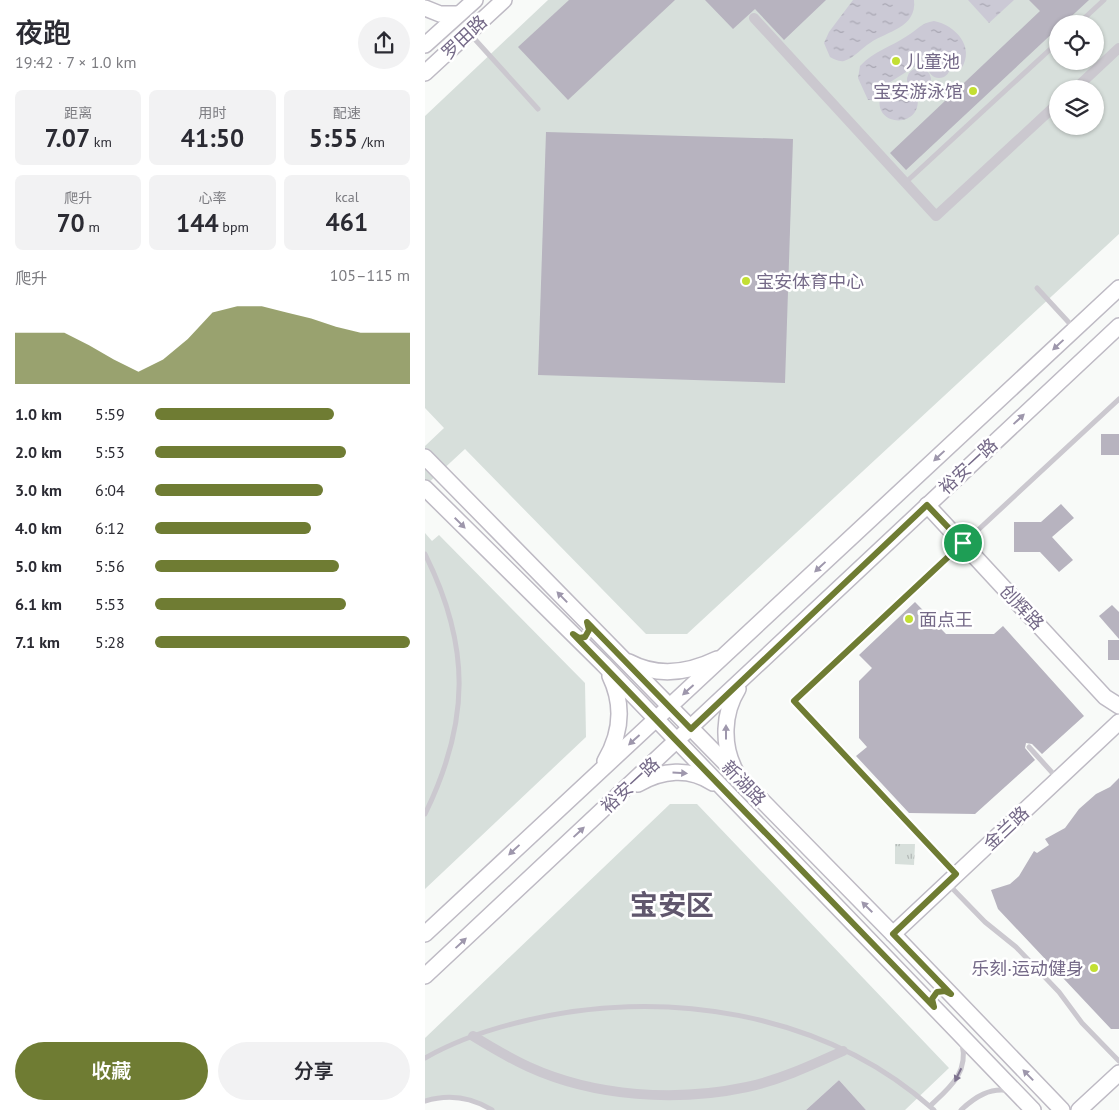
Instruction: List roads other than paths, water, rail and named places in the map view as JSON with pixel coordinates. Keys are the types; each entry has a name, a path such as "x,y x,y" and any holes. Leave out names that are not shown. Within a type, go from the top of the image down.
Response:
{"main road":[{"name":"罗田路","path":"429,42 475,0"},
{"name":"罗田路","path":"425,73 504,0"},
{"path":"425,8 442,14 459,14"},
{"path":"425,8 433,24 429,42"},
{"name":"裕安一路","path":"425,934 1119,288"},
{"name":"裕安一路","path":"425,976 691,729 1119,326"},
{"name":"新湖路","path":"425,457 893,934 1062,1110"},
{"name":"新湖路","path":"425,488 603,664 1033,1110"},
{"name":"创辉路","path":"927,505 1105,697 1119,706"},
{"path":"573,634 579,638 585,637 589,630 587,622"},
{"path":"615,651 638,666 665,672 705,665 729,652"},
{"path":"600,770 616,738 621,713 617,689 603,664"},
{"path":"739,778 727,750 727,722 735,694 752,671"},
{"name":"金兰路","path":"893,934 1119,722"},
{"path":"619,794 646,779 659,774 675,772 694,774 708,779 725,791"},
{"path":"934,1007 932,999 937,992 945,991 951,994"},
{"path":"1079,1110 1119,1073"}],"street":[{"path":"754,18 936,216 1049,111"},
{"path":"1085,80 1119,48"},
{"path":"473,1036 531,1068 560,1079 601,1089 641,1094 696,1094 747,1087 805,1068 843,1052"}],"lane":[{"path":"1088,15 1104,0"},
{"path":"469,32 538,110"},
{"path":"905,183 1049,50"},
{"path":"1037,288 1075,330"},
{"path":"1119,399 794,701 952,879 985,922 1016,947 1059,992 1082,1023 1119,1061"},
{"path":"425,554 442,588 455,636 459,692 454,737 441,781 425,814"},
{"path":"1029,747 1059,779"},
{"path":"425,1058 473,1036 539,1017 572,1011 643,1006 683,1007 754,1019 796,1031 843,1052 894,1079 932,1108 959,1076 963,1060 959,1034"},
{"path":"961,1110 983,1094 1005,1090 1018,1094"},
{"path":"425,1101 437,1098 459,1098 478,1102 491,1110"}],"water":[{"path":"853,0 914,0 914,9 911,17 899,28 870,43 848,60 838,61 830,57 824,43 829,32"},
{"path":"968,0 1014,0 989,23"},
{"name":"儿童池","path":"934,21 942,23 956,32 965,45 965,61 961,69 954,72 950,59 937,54 923,65 914,67 884,86 876,100 868,100 858,78 860,66 922,25"},
{"name":"儿童池","path":"939,56 947,59 950,67 947,75 939,78 931,75 928,67 931,59"},
{"name":"儿童池","path":"919,68 924,69 930,75 930,85 924,91 919,92 914,91 908,85 907,80 908,75 914,69"},
{"name":"儿童池","path":"896,83 906,84 907,90 917,94 917,105 914,114 907,119 891,119 884,115 880,108 882,92 888,86"}],"place":[{"name":"儿童池","path":"896,61"},
{"name":"宝安游泳馆","path":"973,91"},
{"name":"宝安体育中心","path":"746,281"},
{"name":"面点王","path":"909,619"},
{"name":"乐刻·运动健身","path":"1094,968"}],"district":[{"name":"宝安区","path":"672,904"}]}
